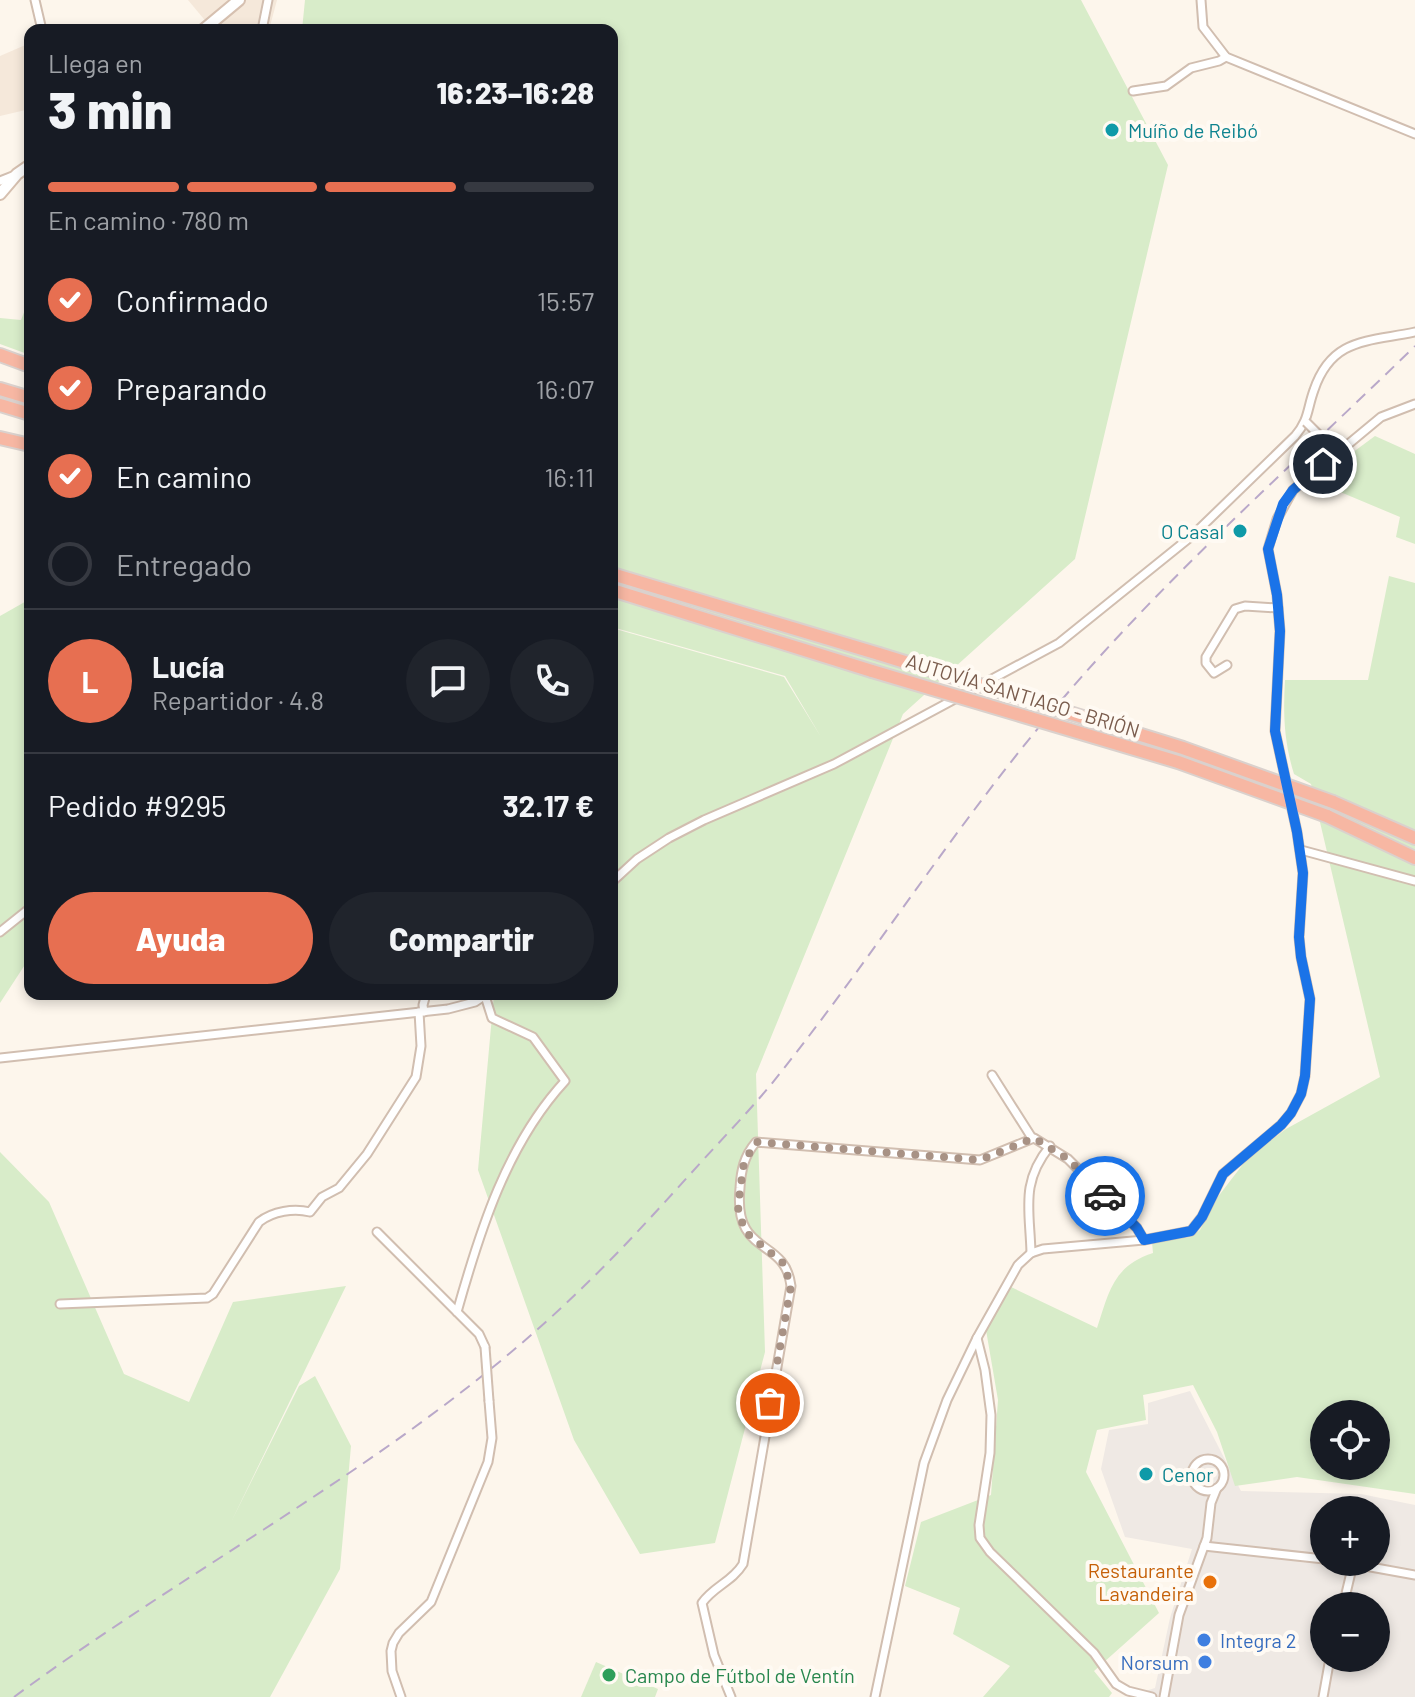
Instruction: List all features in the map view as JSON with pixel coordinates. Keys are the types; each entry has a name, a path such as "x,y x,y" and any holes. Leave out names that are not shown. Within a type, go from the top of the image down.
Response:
{"highway":[{"path":"0,355 24,364"},
{"path":"0,389 24,396"},
{"path":"0,405 24,412"},
{"path":"0,438 24,444"},
{"name":"AUTOVÍA SANTIAGO - BRIÓN","path":"618,576 1183,748 1333,802 1415,838"},
{"name":"AUTOVÍA SANTIAGO - BRIÓN","path":"618,592 1148,753 1327,816 1415,858"}],"street":[{"path":"35,0 41,24"},
{"path":"210,24 239,0"},
{"path":"263,24 268,0"},
{"path":"1201,0 1203,27 1226,57 1415,134"},
{"path":"1133,91 1166,86 1191,68 1226,57"},
{"path":"0,181 24,169"},
{"path":"0,194 17,174"},
{"path":"618,876 637,859 669,838 834,764 1059,643 1193,535 1235,497 1306,422 1318,380 1338,351 1361,340 1415,332"},
{"path":"875,1697 924,1463 947,1400 1018,1265 1031,1253 1043,1249 1184,1234 1197,1225 1223,1174 1281,1125 1301,1094 1310,999 1299,937 1303,873 1301,850 1275,731 1280,631 1268,549 1277,519 1293,490 1335,451 1381,417 1415,404"},
{"path":"1306,422 1335,451"},
{"path":"1227,665 1214,673 1206,663 1206,657 1230,613 1240,607 1278,608"},
{"path":"1301,850 1415,881"},
{"path":"0,932 24,913"},
{"path":"60,1304 207,1298 213,1294 259,1222 269,1214 299,1209 310,1212 322,1197 339,1188 367,1154 416,1077 424,1000"},
{"path":"0,1058 421,1012 464,1006 476,1000"},
{"path":"457,1312 467,1275 508,1165 542,1106 565,1081 533,1037 492,1018 487,1000"},
{"path":"992,1075 1032,1138 1068,1159 1137,1228 1144,1240"},
{"path":"731,1697 714,1655 702,1603 708,1595 736,1576 743,1564 791,1286 783,1263 748,1234 739,1216 744,1162 756,1142 980,1160 1032,1138"},
{"path":"1031,1253 1027,1203 1029,1183 1050,1146"},
{"path":"377,1232 479,1334 485,1347 492,1438 488,1462 431,1602 399,1633 391,1651 392,1671 401,1697"},
{"path":"977,1338 991,1415 980,1538 990,1552 1094,1653 1121,1688 1152,1697"},
{"path":"1164,1697 1179,1615 1204,1546 1211,1503 1223,1480 1223,1469 1215,1461 1204,1459 1195,1465 1191,1475 1195,1486 1204,1491 1211,1503"},
{"path":"1204,1491 1217,1488"},
{"path":"1204,1546 1310,1557"},
{"path":"1390,1571 1415,1575"},
{"path":"1323,1697 1327,1672"},
{"path":"1118,1697 1121,1688"}],"shaded area":[{"path":"188,0 277,0 271,24 208,24"},
{"path":"24,46 24,110 0,116 0,56"},
{"path":"1190,1391 1241,1491 1371,1496 1310,1496 1310,1576 1390,1576 1390,1500 1415,1505 1415,1697 1126,1697 1155,1688 1170,1618 1192,1549 1125,1537 1101,1469 1109,1430 1148,1424 1148,1403"}],"green space":[{"path":"305,0 1081,0 1168,165 1075,559 903,714 756,1074 765,1352 715,1543 640,1554 574,1440 478,1170 493,1000 618,1000 618,630 784,677 821,737 785,676 618,629 618,24 303,24"},
{"path":"24,312 24,353 0,344 0,318 21,320"},
{"path":"1375,436 1415,454 1415,544 1396,537 1400,517 1314,481"},
{"path":"1389,576 1415,583 1415,1494 1318,1480 1390,1480 1390,1400 1310,1400 1310,1479 1297,1477 1235,1486 1217,1432 1193,1385 1143,1395 1146,1420 1097,1430 1086,1472 1159,1613 1094,1671 1112,1693 1109,1697 983,1697 1010,1666 953,1634 960,1608 905,1586 921,1522 991,1495 998,1400 986,1330 1011,1287 1097,1328 1114,1282 1129,1265 1153,1253 1152,1242 1191,1237 1200,1230 1217,1198 1247,1159 1286,1129 1380,1077 1311,784 1294,774 1288,751 1284,716 1285,680 1368,680"},
{"path":"24,602 24,966 0,1003 0,616"},
{"path":"0,1152 49,1202 124,1374 189,1402 233,1302 346,1286 231,1522 299,1386 315,1376 351,1446 340,1569 270,1697 0,1697"},
{"name":"Campo de Fútbol de Ventín","path":"596,1662 658,1689 655,1697 581,1697"}],"railway":[{"path":"14,1697 158,1598 305,1503 448,1403 516,1348 581,1289 643,1226 769,1087 1000,776 1079,680 1219,533 1415,346"}],"way so far":[{"path":"770,1403 791,1286 783,1263 748,1234 739,1216 741,1175 747,1154 756,1142 980,1160 1034,1138 1068,1159 1105,1196"}],"place":[{"name":"Muíño de Reibó","path":"1112,130"},
{"name":"O Casal","path":"1240,531"},
{"name":"Cenor","path":"1146,1474"},
{"name":"Restaurante Lavandeira","path":"1210,1582"},
{"name":"Integra 2","path":"1204,1640"},
{"name":"Norsum","path":"1205,1662"},
{"name":"Campo de Fútbol de Ventín","path":"609,1675"}],"route":[{"path":"1105,1196 1137,1228 1144,1240 1191,1231 1202,1217 1223,1174 1281,1125 1301,1094 1310,999 1299,937 1303,873 1301,850 1275,731 1280,631 1268,549 1283,504 1293,490 1323,464"}]}
